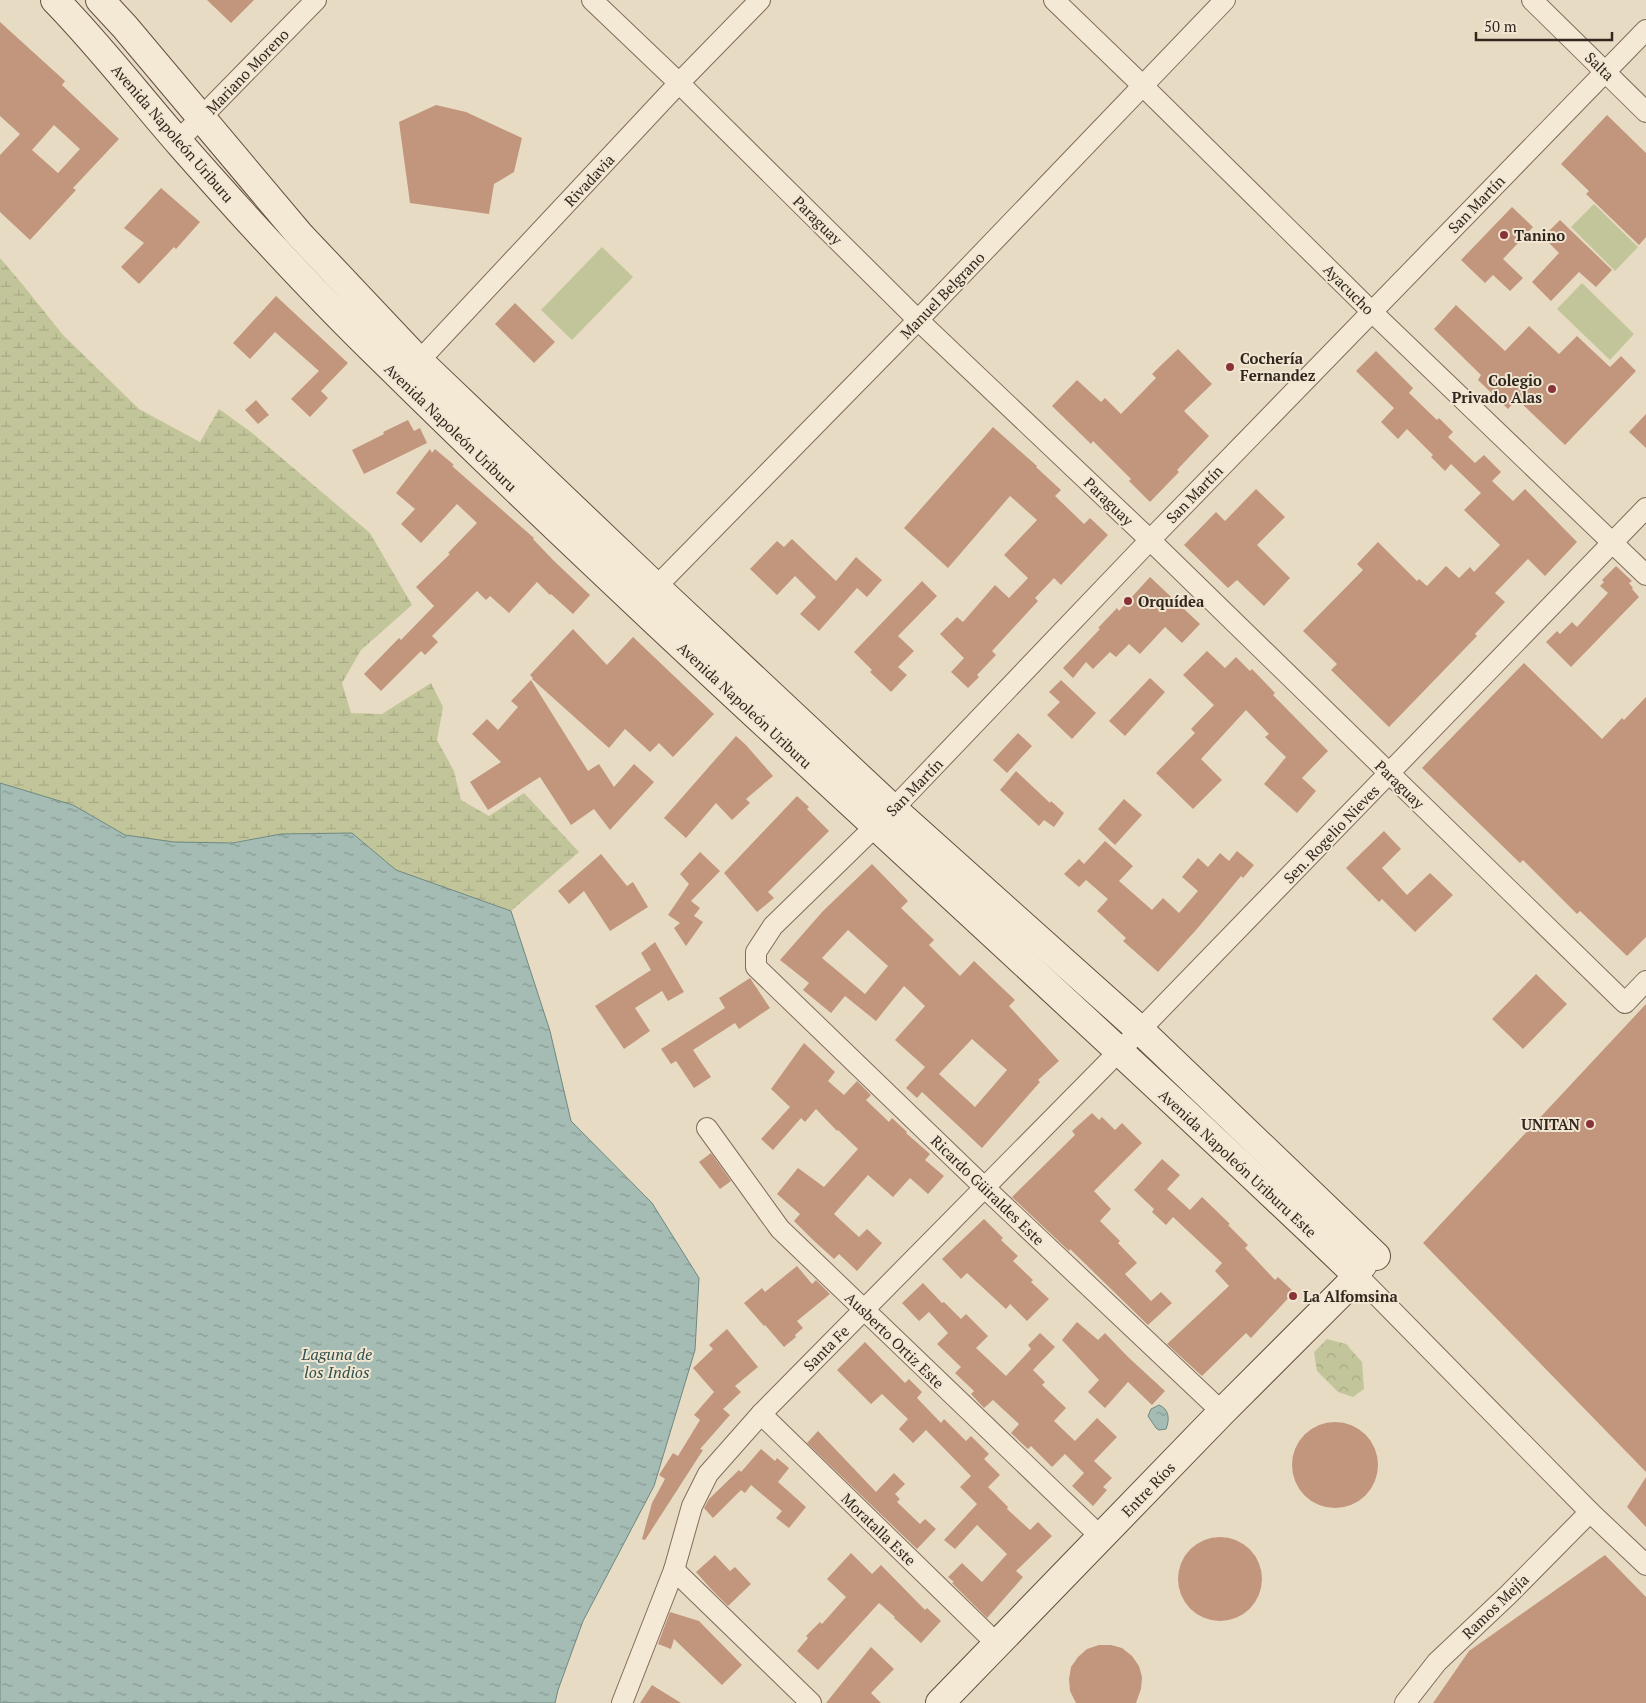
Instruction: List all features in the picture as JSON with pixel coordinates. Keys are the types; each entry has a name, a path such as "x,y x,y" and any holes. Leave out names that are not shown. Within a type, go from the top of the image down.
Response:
{"main road":[{"name":"Avenida Napoleón Uriburu","path":"55,0 260,233 386,364 627,596 884,817"},
{"name":"Avenida Napoleón Uriburu","path":"100,0 125,27 299,234 419,361 656,587 884,817"},
{"name":"Avenida Napoleón Uriburu Este","path":"884,817 1140,1030 1376,1256"},
{"name":"Avenida Napoleón Uriburu Este","path":"884,817 1120,1051 1358,1276"},
{"name":"Entre Ríos","path":"940,1703 1222,1412 1358,1276"}],"street":[{"name":"Mariano Moreno","path":"178,141 316,0"},
{"name":"Paraguay","path":"592,0 679,83 918,320 1150,540 1625,1003 1646,982"},
{"name":"Rivadavia","path":"419,361 679,83 760,0"},
{"name":"Ayacucho","path":"1054,0 1372,311 1646,575"},
{"name":"Manuel Belgrano","path":"656,587 918,320 1225,0"},
{"name":"Salta","path":"1532,0 1646,112"},
{"name":"San Martín","path":"756,967 756,952 773,926 884,817 1150,540 1646,30"},
{"name":"Sen. Rogelio Nieves","path":"1120,1051 1646,508"},
{"name":"Ricardo Güiraldes Este","path":"756,967 985,1188 1222,1412"},
{"name":"Santa Fe","path":"622,1703 674,1570 692,1506 708,1474 761,1414 1120,1051"},
{"name":"Ausberto Ortiz Este","path":"707,1128 780,1229 1101,1537"},
{"path":"1358,1276 1376,1256"},
{"name":"Avenida Napoleón Uriburu Este","path":"1358,1276 1590,1512 1646,1565"},
{"name":"Moratalla Este","path":"761,1414 997,1644"},
{"name":"Ramos Mejía","path":"1405,1703 1436,1662 1508,1595 1590,1512"},
{"path":"674,1570 811,1703"}],"green space":[{"path":"1594,204 1638,247 1615,271 1571,227"},
{"path":"602,247 633,277 572,340 541,310"},
{"path":"0,258 63,335 139,409 200,442 219,409 251,432 370,533 412,605 361,650 342,683 351,713 382,714 431,683 443,707 437,740 454,771 461,800 489,816 524,793 579,852 511,911 396,870 352,833 281,834 172,852 125,835 73,805 0,783"},
{"path":"1582,283 1634,334 1610,360 1557,309"},
{"path":"1327,1339 1346,1344 1362,1362 1364,1389 1353,1397 1338,1392 1317,1371 1314,1352"}],"water":[{"name":"Laguna de los Indios","path":"0,783 73,805 125,835 174,842 232,843 281,834 352,833 396,870 511,911 550,1031 571,1121 652,1203 699,1278 695,1350 654,1486 583,1621 555,1703 0,1703"},
{"path":"1159,1405 1167,1412 1168,1422 1166,1429 1159,1430 1148,1416 1151,1409"}],"building":[{"path":"207,0 254,0 231,23"},
{"path":"0,22 65,81 62,85 119,139 73,188 76,190 30,240 0,212 0,155 20,134 0,116","holes":["54,125 80,149 58,173 32,150"]},
{"path":"436,105 466,112 522,138 514,172 494,184 489,214 410,203 399,122"},
{"path":"1607,115 1646,153 1646,237 1639,245 1586,194 1589,191 1561,164"},
{"path":"161,188 200,222 176,249 174,247 139,284 121,267 144,243 124,228"},
{"path":"1512,207 1533,227 1503,259 1523,278 1510,291 1493,275 1485,283 1461,260"},
{"path":"1560,220 1612,270 1596,287 1579,272 1551,301 1532,282 1559,253 1543,237"},
{"path":"276,296 348,363 321,391 328,398 310,417 291,399 319,371 275,332 250,359 233,343"},
{"path":"515,303 555,342 534,363 495,324"},
{"path":"1456,305 1505,351 1529,326 1559,354 1577,336 1610,367 1621,356 1636,371 1565,445 1517,399 1508,409 1478,380 1481,375 1434,329"},
{"path":"1178,349 1212,384 1184,411 1209,436 1177,470 1179,472 1150,502 1129,481 1131,479 1093,441 1091,444 1052,406 1077,380 1101,402 1105,398 1121,414 1156,378 1152,374"},
{"path":"1376,351 1413,388 1409,393 1437,420 1439,418 1453,432 1448,437 1475,463 1484,455 1501,472 1492,481 1513,501 1525,489 1577,542 1545,576 1528,559 1495,593 1505,602 1475,634 1477,636 1389,727 1331,670 1337,664 1303,631 1363,570 1357,564 1378,542 1417,581 1419,579 1427,586 1446,566 1459,578 1470,567 1474,572 1500,545 1464,510 1481,493 1451,464 1445,471 1431,457 1433,455 1407,429 1398,439 1381,422 1394,408 1356,371"},
{"path":"256,400 269,415 258,424 245,410"},
{"path":"1646,414 1646,448 1629,432"},
{"path":"408,420 414,431 420,428 427,443 364,474 352,450"},
{"path":"993,427 1061,490 1055,496 1084,524 1090,518 1108,535 1061,585 1054,578 1035,598 1038,601 992,651 996,655 977,675 979,677 968,688 951,672 964,658 940,634 957,617 963,622 995,585 1009,598 1028,578 1004,555 1037,520 1010,496 948,568 904,528"},
{"path":"430,449 432,453 435,449 454,465 452,466 534,538 553,560 590,595 573,614 537,582 509,613 490,596 486,600 477,591 432,636 438,642 425,655 421,651 381,691 364,674 434,606 416,587 450,554 448,553 477,523 457,504 421,543 401,524 415,509 396,493"},
{"path":"1256,489 1285,517 1257,545 1290,578 1264,606 1237,580 1228,588 1184,545 1216,512 1225,521"},
{"path":"792,539 836,581 856,557 882,580 867,597 857,588 819,631 800,614 816,597 795,576 777,595 750,569 777,541 784,547"},
{"path":"1616,566 1632,581 1629,583 1639,597 1571,667 1546,642 1557,631 1560,634 1572,622 1577,627 1608,593 1600,586 1604,582 1602,580"},
{"path":"1150,577 1200,624 1182,643 1165,627 1140,654 1129,644 1116,657 1110,652 1093,669 1086,662 1073,678 1063,668 1117,608 1119,611"},
{"path":"922,581 937,596 898,636 914,651 898,667 907,675 891,692 870,672 872,670 854,652"},
{"path":"573,629 607,665 633,637 714,714 673,757 659,743 650,752 625,729 609,748 532,679 530,675"},
{"path":"1207,651 1225,668 1236,657 1250,671 1252,669 1275,693 1273,695 1328,751 1302,778 1316,791 1297,813 1264,784 1286,757 1265,737 1269,734 1246,710 1201,759 1222,780 1193,809 1156,773 1195,733 1191,729 1214,705 1183,675"},
{"path":"1524,663 1602,739 1646,697 1646,937 1627,956 1580,911 1577,914 1523,860 1520,863 1422,768"},
{"path":"1150,678 1165,692 1125,736 1109,721"},
{"path":"531,680 588,771 599,764 614,787 634,764 654,782 610,830 594,809 571,825 540,777 488,810 470,782 501,762 472,734 487,719 498,730 518,707 511,701"},
{"path":"1061,680 1096,713 1072,739 1047,715 1060,702 1049,692"},
{"path":"1018,733 1032,746 1007,773 993,760"},
{"path":"736,736 773,776 746,799 750,803 732,820 716,803 686,838 664,818"},
{"path":"1016,771 1050,803 1051,801 1064,813 1054,827 1044,820 1039,826 1000,790"},
{"path":"797,796 829,831 768,892 774,898 757,912 724,873"},
{"path":"1124,799 1142,815 1115,845 1098,829"},
{"path":"1384,831 1401,849 1382,868 1407,895 1430,873 1453,895 1415,932 1382,899 1379,902 1346,868"},
{"path":"1105,841 1133,866 1119,881 1152,910 1163,898 1179,913 1198,891 1182,877 1198,858 1208,867 1220,853 1229,861 1237,851 1254,865 1243,878 1241,876 1158,972 1123,941 1126,938 1097,911 1108,899 1086,880 1079,887 1064,874 1079,859 1084,864"},
{"path":"700,852 720,871 691,901 700,908 694,916 703,922 686,946 674,928 680,923 668,915 689,884 680,874"},
{"path":"601,854 627,886 633,882 648,907 610,931 584,891 569,904 558,891"},
{"path":"872,864 908,901 901,908 934,940 929,945 960,976 974,961 1015,1000 1009,1006 1059,1061 1038,1080 1040,1082 982,1148 922,1092 917,1098 906,1088 925,1067 895,1040 925,1006 904,986 876,1021 845,996 831,1013 803,990 809,983 780,960 823,911","holes":["848,930 888,966 865,994 822,958","972,1039 1007,1070 975,1107 939,1074"]},
{"path":"655,942 684,992 668,1001 662,991 635,1008 650,1031 624,1049 595,1006 651,970 641,953"},
{"path":"1536,974 1567,1004 1523,1049 1492,1019"},
{"path":"750,978 770,1008 739,1029 735,1023 693,1050 711,1077 694,1088 676,1061 671,1064 661,1049 725,1008 719,998"},
{"name":"UNITAN","path":"1646,1004 1646,1472 1423,1243"},
{"path":"804,1043 835,1072 828,1081 844,1095 857,1081 871,1095 866,1100 889,1122 892,1118 930,1154 925,1160 944,1176 928,1194 910,1178 893,1197 868,1175 834,1214 859,1237 867,1229 882,1243 857,1271 839,1254 834,1259 813,1240 794,1221 800,1214 777,1194 798,1168 824,1187 858,1149 816,1109 805,1122 801,1118 773,1150 761,1139 790,1107 771,1089"},
{"path":"1092,1113 1099,1120 1102,1117 1115,1130 1122,1123 1142,1143 1094,1191 1111,1209 1100,1221 1120,1241 1118,1243 1137,1263 1125,1274 1151,1301 1161,1292 1172,1303 1148,1325 1070,1249 1069,1251 1012,1197 1075,1135 1072,1131"},
{"path":"711,1153 731,1181 720,1189 699,1162"},
{"path":"1162,1159 1180,1175 1167,1189 1190,1210 1202,1197 1230,1224 1228,1225 1248,1245 1245,1248 1275,1280 1278,1277 1294,1292 1251,1338 1246,1333 1202,1376 1167,1344 1229,1286 1215,1271 1222,1263 1173,1217 1166,1225 1152,1212 1154,1209 1134,1190"},
{"path":"984,1219 1003,1238 1001,1240 1018,1256 1013,1261 1049,1299 1027,1321 1010,1304 1006,1309 967,1273 961,1279 942,1259"},
{"path":"797,1266 812,1284 816,1280 830,1294 797,1321 803,1328 784,1347 744,1303 762,1288 765,1292"},
{"path":"923,1283 961,1319 966,1314 988,1336 976,1348 1006,1376 1031,1349 1028,1345 1040,1333 1055,1347 1033,1370 1045,1382 1042,1385 1066,1408 1054,1421 1075,1441 1097,1418 1117,1437 1094,1461 1112,1478 1103,1487 1107,1490 1093,1506 1072,1486 1084,1473 1065,1454 1052,1467 1031,1446 1028,1449 1011,1433 1019,1424 993,1400 984,1408 971,1394 974,1391 955,1373 961,1367 937,1344 948,1333 929,1312 919,1321 902,1303"},
{"path":"1077,1322 1098,1340 1105,1333 1165,1391 1152,1405 1128,1382 1105,1408 1088,1392 1099,1380 1062,1340"},
{"path":"727,1329 758,1367 735,1386 741,1392 723,1409 730,1415 700,1449 703,1450 645,1540 642,1539 652,1503 665,1479 659,1475 673,1453 678,1456 700,1420 694,1415 714,1392 693,1368 713,1349 709,1345"},
{"path":"865,1342 905,1383 909,1379 922,1392 917,1398 941,1423 944,1419 966,1441 971,1436 989,1454 984,1459 1000,1475 988,1487 1008,1507 1007,1509 1030,1530 1038,1522 1052,1536 1016,1571 1023,1577 987,1618 948,1577 962,1563 982,1582 1007,1554 977,1525 955,1549 944,1540 977,1504 960,1487 971,1476 926,1430 913,1443 899,1429 908,1419 882,1394 871,1404 837,1370"},
{"path":"1335,1422 1351,1425 1359,1429 1371,1441 1375,1449 1378,1465 1375,1481 1371,1489 1359,1501 1351,1505 1335,1508 1319,1505 1311,1501 1299,1489 1295,1481 1292,1465 1295,1449 1299,1441 1311,1429 1319,1425"},
{"path":"818,1431 876,1492 894,1473 905,1484 895,1494 900,1499 897,1502 920,1524 925,1519 936,1529 917,1549 807,1443"},
{"path":"761,1449 775,1461 777,1458 789,1468 778,1482 806,1507 789,1528 776,1518 782,1511 751,1485 745,1493 741,1490 713,1518 704,1508 709,1499 739,1470 741,1472"},
{"path":"1646,1477 1646,1527 1627,1507"},
{"path":"1212,1537 1228,1537 1244,1544 1255,1555 1262,1571 1259,1595 1250,1609 1244,1614 1228,1621 1212,1621 1196,1614 1185,1603 1178,1587 1178,1571 1185,1555 1196,1544"},
{"path":"851,1553 872,1574 881,1565 925,1610 927,1608 941,1621 921,1643 879,1603 818,1670 797,1651 808,1638 806,1636 820,1622 822,1624 846,1597 827,1579"},
{"path":"715,1555 730,1571 735,1567 751,1584 728,1606 696,1572"},
{"path":"1605,1555 1646,1597 1646,1703 1433,1703 1469,1651"},
{"path":"670,1612 699,1621 742,1665 722,1685 674,1639 671,1649 658,1644"},
{"path":"1099,1645 1111,1645 1122,1648 1132,1656 1139,1666 1142,1677 1141,1689 1136,1703 1076,1703 1070,1691 1071,1667 1087,1649"},
{"path":"871,1647 894,1669 871,1693 881,1703 826,1703"},
{"path":"652,1685 681,1703 640,1703"}],"place":[{"name":"Tanino","path":"1504,235"},
{"name":"Cochería Fernandez","path":"1230,367"},
{"name":"Colegio Privado Alas","path":"1552,389"},
{"name":"Orquídea","path":"1128,601"},
{"name":"UNITAN","path":"1590,1124"},
{"name":"La Alfomsina","path":"1293,1296"}]}
